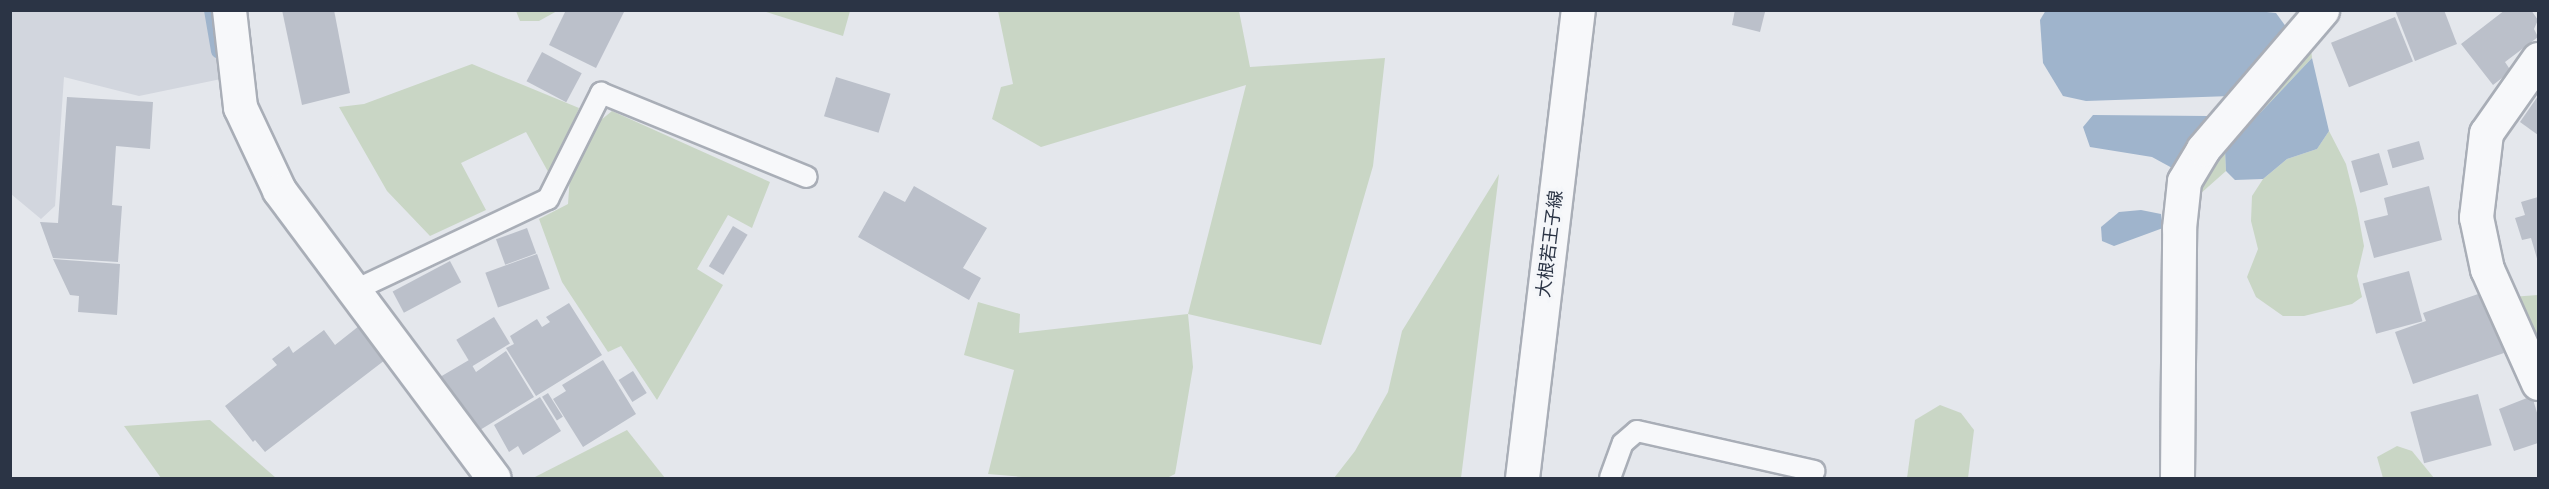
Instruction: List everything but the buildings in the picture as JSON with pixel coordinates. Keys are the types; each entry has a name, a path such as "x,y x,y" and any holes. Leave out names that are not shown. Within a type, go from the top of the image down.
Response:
{"street":[{"path":"229,10 240,106 279,190 494,478"},
{"name":"大根若王子線","path":"1522,478 1578,10"},
{"path":"2177,478 2179,228 2184,181 2203,148 2322,10"},
{"path":"2538,60 2486,133 2476,217 2487,269 2538,383"}],"lane":[{"path":"353,291 548,199 600,93 807,177"},
{"path":"1610,478 1623,443 1637,431 1815,471"}],"shaded area":[{"path":"10,11 208,11 221,79 139,96 64,77 55,206 41,219 11,194"}],"green space":[{"path":"516,10 557,11 539,21 520,21"},
{"path":"763,11 850,11 843,36"},
{"path":"998,11 1239,11 1250,67 1385,58 1373,166 1321,345 1188,314 1246,85 1041,147 992,119 1001,87 1013,84"},
{"path":"2310,39 2312,58 2225,150 2226,171 2191,202 2198,173"},
{"path":"472,64 579,108 551,177 526,132 461,163 486,210 430,236 387,191 339,107 364,104"},
{"path":"612,111 770,182 752,228 728,215 697,269 723,285 657,400 621,346 608,352 562,282 539,219 568,204 570,176 590,129"},
{"path":"2329,131 2346,164 2357,208 2364,246 2357,276 2362,297 2352,304 2304,316 2283,316 2256,297 2247,277 2258,249 2251,221 2252,196 2263,179 2287,159 2317,149"},
{"path":"1499,174 1461,478 1334,478 1355,451 1388,392 1402,331"},
{"path":"2538,295 2538,357 2511,297"},
{"path":"978,302 1020,314 1019,333 1188,314 1193,367 1175,474 1167,478 1034,478 988,474 1014,370 964,355"},
{"path":"1940,405 1961,413 1974,430 1968,478 1907,478 1915,420"},
{"path":"210,420 276,478 161,478 124,426"},
{"path":"627,430 665,478 533,478"},
{"path":"2397,446 2412,451 2434,478 2383,478 2377,457"}],"water":[{"path":"2046,10 2248,10 2276,13 2289,31 2231,96 2086,101 2063,96 2043,63 2040,20"},
{"path":"2312,58 2329,131 2317,149 2287,159 2263,179 2235,180 2226,171 2225,150"},
{"path":"2093,115 2208,116 2215,120 2174,169 2152,157 2090,147 2083,127"},
{"path":"2141,210 2161,214 2163,228 2114,246 2102,241 2101,227 2119,212"}],"waterway":[{"path":"211,10 218,51"}]}
